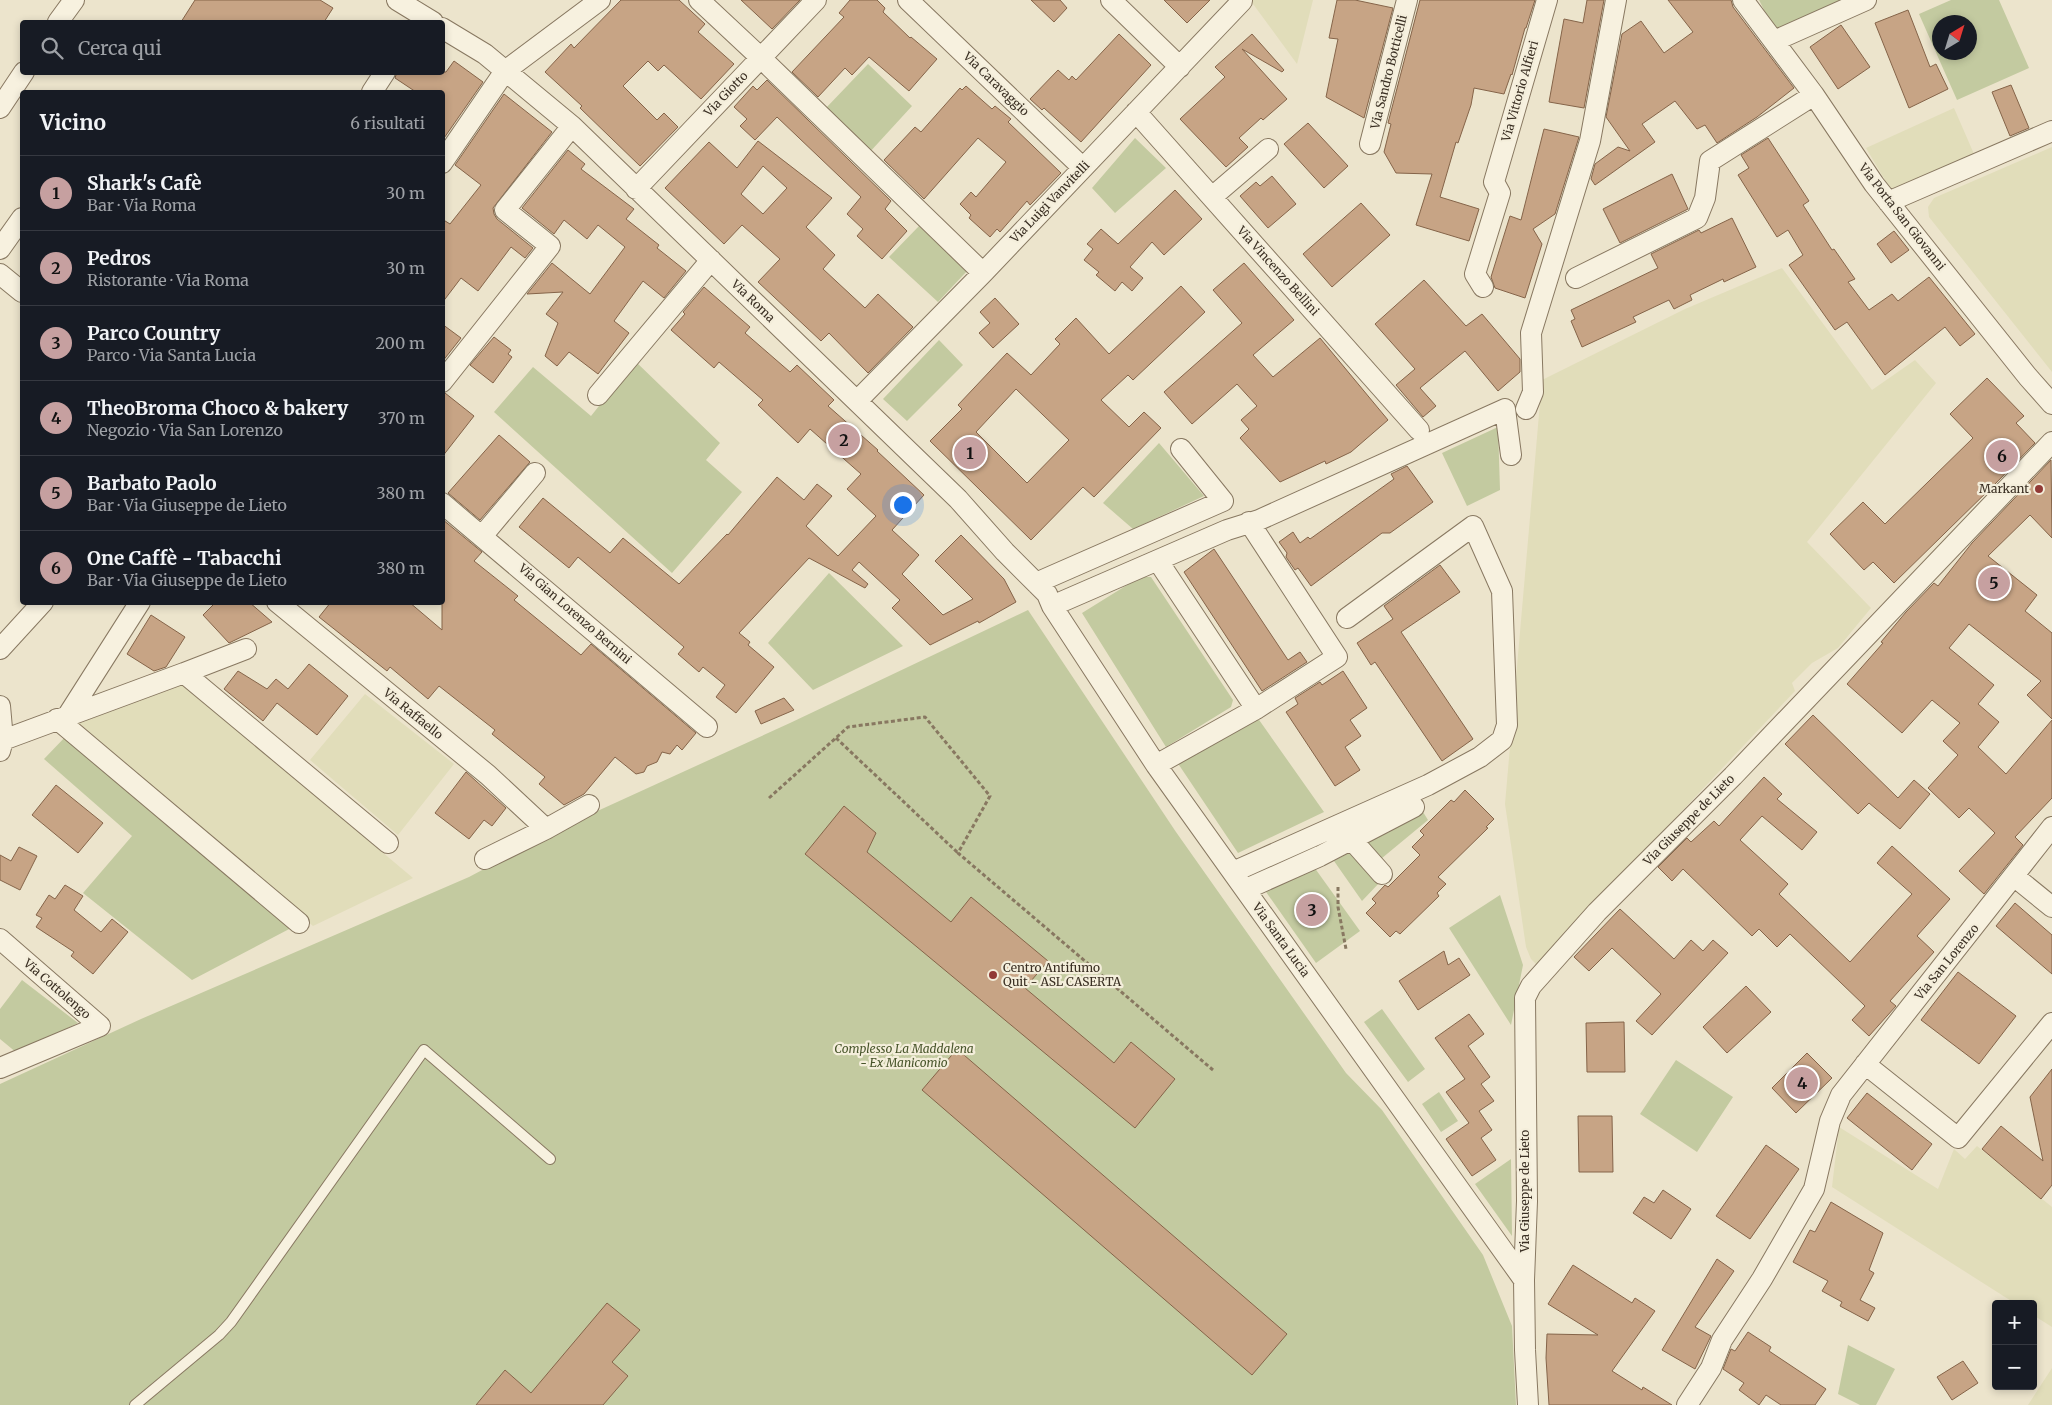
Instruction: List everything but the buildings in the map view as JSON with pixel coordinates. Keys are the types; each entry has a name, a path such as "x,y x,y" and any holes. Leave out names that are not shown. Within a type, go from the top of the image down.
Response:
{"street":[{"path":"59,20 74,0"},
{"path":"397,0 425,20"},
{"path":"445,159 505,71 600,0"},
{"path":"699,0 983,273"},
{"name":"Via Giotto","path":"636,188 816,0"},
{"name":"Via Caravaggio","path":"908,0 1083,168"},
{"path":"1111,0 1180,67"},
{"name":"Via Sandro Botticelli","path":"1370,144 1407,0"},
{"name":"Via Vittorio Alfieri","path":"1483,287 1475,274 1500,193 1494,182 1546,0"},
{"path":"1526,408 1533,392 1531,333 1590,141 1616,0"},
{"name":"Via Porta San Giovanni","path":"1743,0 1814,95 1874,184 2052,404"},
{"path":"1774,41 1866,0"},
{"name":"Via Luigi Vanvitelli","path":"857,402 983,273 1242,1"},
{"name":"Via Roma","path":"445,30 485,54 572,126 958,499 1045,595"},
{"path":"0,108 22,75"},
{"path":"373,90 383,75"},
{"path":"1576,278 1697,218 1705,198 1710,161 1814,95"},
{"name":"Via Vincenzo Bellini","path":"1136,112 1419,430"},
{"path":"445,378 550,246 505,210 572,126"},
{"path":"1888,202 2052,131"},
{"path":"1212,197 1268,149"},
{"path":"0,249 20,221"},
{"path":"598,395 711,260"},
{"path":"0,274 20,290"},
{"path":"1045,595 1158,561 1226,530 1259,520 1505,409 1511,455"},
{"name":"Via Giuseppe de Lieto","path":"1528,1405 1524,1280 1527,1201 1525,998 1531,986 1597,912 1733,776 2052,442"},
{"path":"1045,595 1223,501 1181,449"},
{"path":"483,536 535,473"},
{"name":"Via Gian Lorenzo Bernini","path":"445,505 707,727"},
{"path":"1156,765 1256,709 1337,657 1249,522"},
{"path":"1233,872 1428,785 1480,757 1502,740 1507,725 1502,591 1473,526 1347,618"},
{"path":"1158,561 1256,709"},
{"name":"Via Santa Lucia","path":"1045,595 1156,765 1524,1280"},
{"path":"0,649 39,605"},
{"path":"62,717 138,605"},
{"name":"Via Raffaello","path":"281,605 488,775 546,829"},
{"path":"0,706 2,746 62,717 246,649"},
{"path":"184,673 388,843"},
{"path":"62,717 299,923"},
{"path":"485,859 546,829 589,804"},
{"path":"1253,886 1320,856 1414,807"},
{"name":"Via San Lorenzo","path":"1687,1405 1711,1368 1722,1340 1762,1279 1814,1189 1830,1121 1842,1095 2052,828"},
{"path":"1350,839 1382,874"},
{"path":"2015,877 2052,907"},
{"name":"Via Cottolengo","path":"0,939 100,1026 0,1068"},
{"path":"1865,1064 1958,1138 2052,1023"}],"lane":[{"path":"134,1405 219,1335 231,1322 424,1050 550,1158"}],"path":[{"path":"769,798 848,727 925,717 990,796 958,853"},
{"path":"836,738 958,853 1213,1070"},
{"path":"1338,887 1338,906 1346,949"}],"shaded area":[{"path":"1250,0 1313,0 1297,64 1256,8"},
{"path":"1954,108 1974,154 1892,192 1866,148"},
{"path":"2052,147 2052,372 1929,217 1928,207 1934,198"},
{"path":"1782,268 1872,390 1915,360 1936,383 1807,542 1871,608 1838,648 1812,663 1792,683 1795,691 1537,965 1531,959 1526,947 1505,804 1542,380 1685,309"},
{"path":"180,682 413,878 313,926 71,721"},
{"path":"365,694 454,764 398,835 310,760"},
{"path":"1839,1127 1938,1189 1954,1149 1965,1159 1977,1146 2052,1207 2052,1327 2037,1318 2037,1300 2010,1300 1832,1187"},
{"path":"2052,1368 2052,1405 2028,1405"}],"green space":[{"path":"1759,0 1844,0 1776,34"},
{"path":"1951,0 1999,0 2029,68 1957,100 1939,60 1977,60 1977,15 1932,15 1932,43 1919,14"},
{"path":"868,64 912,106 868,154 826,108"},
{"path":"1135,138 1166,168 1115,213 1092,188"},
{"path":"919,226 967,271 938,302 889,257"},
{"path":"939,340 963,365 907,421 883,399"},
{"path":"635,361 720,443 706,460 742,492 672,573 494,412 533,367 591,416"},
{"path":"1498,427 1500,490 1467,506 1442,453"},
{"path":"1159,443 1204,496 1133,529 1103,503"},
{"path":"829,573 903,646 813,690 768,643"},
{"path":"1140,577 1151,577 1233,700 1231,707 1166,747 1082,613"},
{"name":"Complesso La Maddalena - Ex Manicomio","path":"1028,610 1176,832 1346,1073 1382,1110 1483,1255 1512,1326 1516,1405 0,1405 0,1084 141,1019 469,877 569,824 790,723"},
{"path":"1257,717 1324,812 1238,853 1177,762"},
{"path":"68,734 293,927 192,980 83,893 132,836 44,759"},
{"path":"1423,812 1428,820 1370,868 1381,881 1362,901 1334,861"},
{"path":"1314,867 1360,931 1316,963 1264,889"},
{"path":"1500,895 1523,965 1511,1025 1449,928"},
{"path":"22,980 78,1023 17,1053 0,1039 0,1009"},
{"path":"1382,1009 1425,1069 1408,1082 1364,1022"},
{"path":"1676,1060 1733,1097 1697,1152 1640,1114"},
{"path":"1439,1092 1458,1121 1441,1132 1422,1104"},
{"path":"1511,1159 1512,1236 1475,1184"},
{"path":"1848,1345 1895,1369 1876,1405 1860,1405 1838,1394"}],"place":[{"name":"Pedros","path":"844,440"},
{"name":"Shark's Cafè","path":"970,453"},
{"name":"One Caffè - Tabacchi","path":"2002,456"},
{"name":"Markant","path":"2039,489"},
{"name":"Barbato Paolo","path":"1994,583"},
{"name":"Parco Country","path":"1312,910"},
{"name":"Centro Antifumo Quit - ASL CASERTA","path":"993,975"},
{"name":"TheoBroma Choco & bakery","path":"1802,1083"}]}
